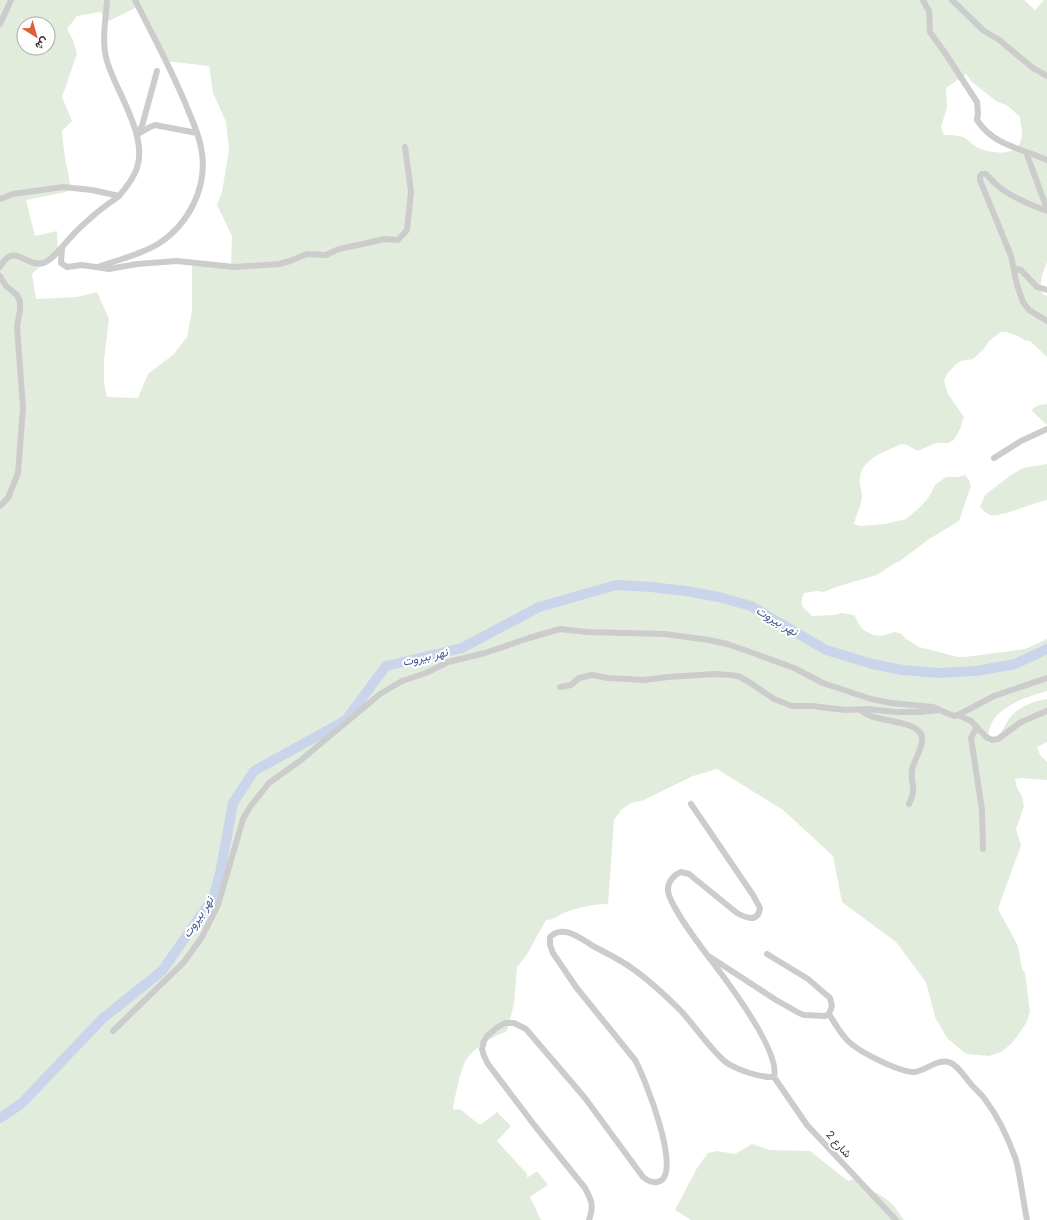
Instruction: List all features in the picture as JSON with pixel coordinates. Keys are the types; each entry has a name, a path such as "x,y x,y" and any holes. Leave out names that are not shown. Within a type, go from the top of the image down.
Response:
{"street":[{"path":"0,24 12,0"},
{"path":"0,267 3,261 11,256 18,256 38,264 44,263 62,248 70,238 95,214 119,196 130,182 137,169 140,153 136,135 107,60 104,42 108,0"},
{"path":"96,267 157,244 174,232 188,215 198,196 202,175 202,154 197,133 183,98 135,0"},
{"path":"923,0 929,11 930,32 949,58 977,102 977,120 983,128 993,137 1008,146 1047,160"},
{"path":"952,0 984,31 998,39 1037,70 1047,76"},
{"path":"136,135 142,126 157,71"},
{"path":"136,135 155,125 197,133"},
{"path":"62,248 61,261 65,266 70,267 82,265 109,269 137,264 178,261 234,267 279,264 290,262 307,254 326,255 339,249 384,239 398,240 407,230 411,192 405,147"},
{"path":"1026,152 1047,210"},
{"path":"1047,210 1034,206 999,187 986,174 984,173 980,176 980,180 1006,241 1014,268 1017,285 1023,302 1028,310 1047,321"},
{"path":"0,199 13,194 63,187 92,190 119,196"},
{"path":"1014,268 1021,270 1037,287 1047,290"},
{"path":"0,276 6,286 17,296 20,302 20,310 16,327 23,408 18,473 8,498 0,506"},
{"path":"994,458 1021,441 1047,429"},
{"path":"114,1031 184,962 202,937 218,905 243,819 254,801 269,782 301,760 380,694 402,681 426,673 448,662 485,653 560,629 587,632 683,636 727,644 794,668 823,683 871,699 891,703 933,707 954,716 994,696 1047,678"},
{"path":"560,687 571,684 579,678 592,675 608,678 643,680 715,674 738,676 774,699 792,706 812,706 845,710 868,709 895,712 940,710"},
{"path":"861,710 869,717 916,728 922,735 920,748 914,761 911,773 914,787 909,804"},
{"path":"958,715 971,721 986,737 992,740 998,739 1021,722 1047,711"},
{"path":"977,727 971,738 982,810 983,849"},
{"path":"589,1220 593,1209 585,1188 488,1064 482,1049 487,1036 505,1023 514,1023 526,1029 585,1098 643,1177 648,1181 662,1181 667,1172 667,1164 661,1129 641,1071 635,1060 576,987 553,953 550,945 550,937 555,932 561,931 572,934 632,968 662,993 727,1062 735,1067 766,1078 774,1077 775,1072 771,1054 759,1032 679,915 670,897 668,888 670,881 674,876 681,872 689,874 744,918 753,918 758,914 760,908 691,804"},
{"path":"767,954 808,979 830,998 832,1006 829,1014"},
{"path":"706,955 799,1013 804,1015 825,1016 829,1014"},
{"path":"829,1014 849,1042 868,1055 892,1067 914,1072 933,1064 950,1062 956,1066 987,1102 1007,1138 1016,1160 1027,1220"},
{"name":"شارع 2","path":"774,1077 807,1125 896,1220"}],"green space":[{"path":"0,0 1024,0 1035,10 1044,0 1047,0 1047,262 1042,276 1040,290 1047,296 1047,357 1030,341 1006,332 1001,332 989,341 983,350 973,359 961,361 956,364 947,374 944,381 948,394 964,417 954,440 948,443 936,443 918,451 902,444 870,460 862,471 860,480 862,497 861,504 854,524 860,526 885,524 906,519 929,497 935,485 946,477 959,477 965,475 971,486 959,521 929,539 900,561 877,575 824,592 817,591 804,593 802,599 802,606 812,616 834,615 841,613 854,615 860,626 865,631 873,635 881,636 895,632 902,634 906,639 919,647 958,657 1025,649 1047,639 1047,691 1030,696 1005,709 992,722 988,735 988,743 993,741 1002,732 1008,720 1019,709 1028,704 1047,699 1047,742 1037,747 1040,755 1047,762 1047,780 1022,778 1015,779 1017,788 1022,796 1024,806 1016,829 1021,845 998,909 1018,946 1022,969 1025,973 1030,1012 1026,1023 1010,1045 1001,1052 989,1056 966,1054 947,1038 935,1017 926,982 896,942 842,902 833,856 783,810 717,769 693,776 644,800 631,803 621,810 614,820 608,904 581,907 546,920 526,956 517,967 514,1004 507,1031 490,1039 474,1050 466,1060 462,1069 453,1108 454,1110 460,1109 480,1125 497,1112 511,1126 497,1141 527,1174 527,1178 537,1171 548,1185 530,1197 541,1220 0,1220","holes":["139,6 166,61 209,66 213,93 226,122 229,150 222,192 217,205 232,236 231,267 192,266 192,311 187,337 174,354 148,374 138,398 107,397 104,383 104,360 109,319 97,292 77,297 36,299 32,274 58,250 57,231 35,236 26,200 66,192 70,189 62,131 72,121 62,97 77,54 73,40 67,29 77,16 100,12 109,21","966,74 972,82 996,101 1008,106 1020,117 1022,136 1020,143 1016,148 1005,152 991,152 978,148 963,137 944,135 941,127 947,107 946,88"]},
{"path":"1047,404 1047,425 1031,410 1039,405"},
{"path":"1047,464 1047,500 995,515 988,514 980,507 985,495 1011,475 1023,468"},
{"path":"752,1144 770,1150 810,1151 848,1181 853,1179 889,1201 904,1220 691,1220 675,1210 697,1168 708,1153 717,1151 735,1154"}],"waterway":[{"name":"نهر بيروت","path":"0,1118 22,1103 102,1019 162,971 213,898 220,874 233,803 254,771 346,720 386,666 462,648 539,607 616,585 686,591 719,597 751,606 826,650 872,664 903,670 938,673 976,671 1015,664 1047,649"}]}
